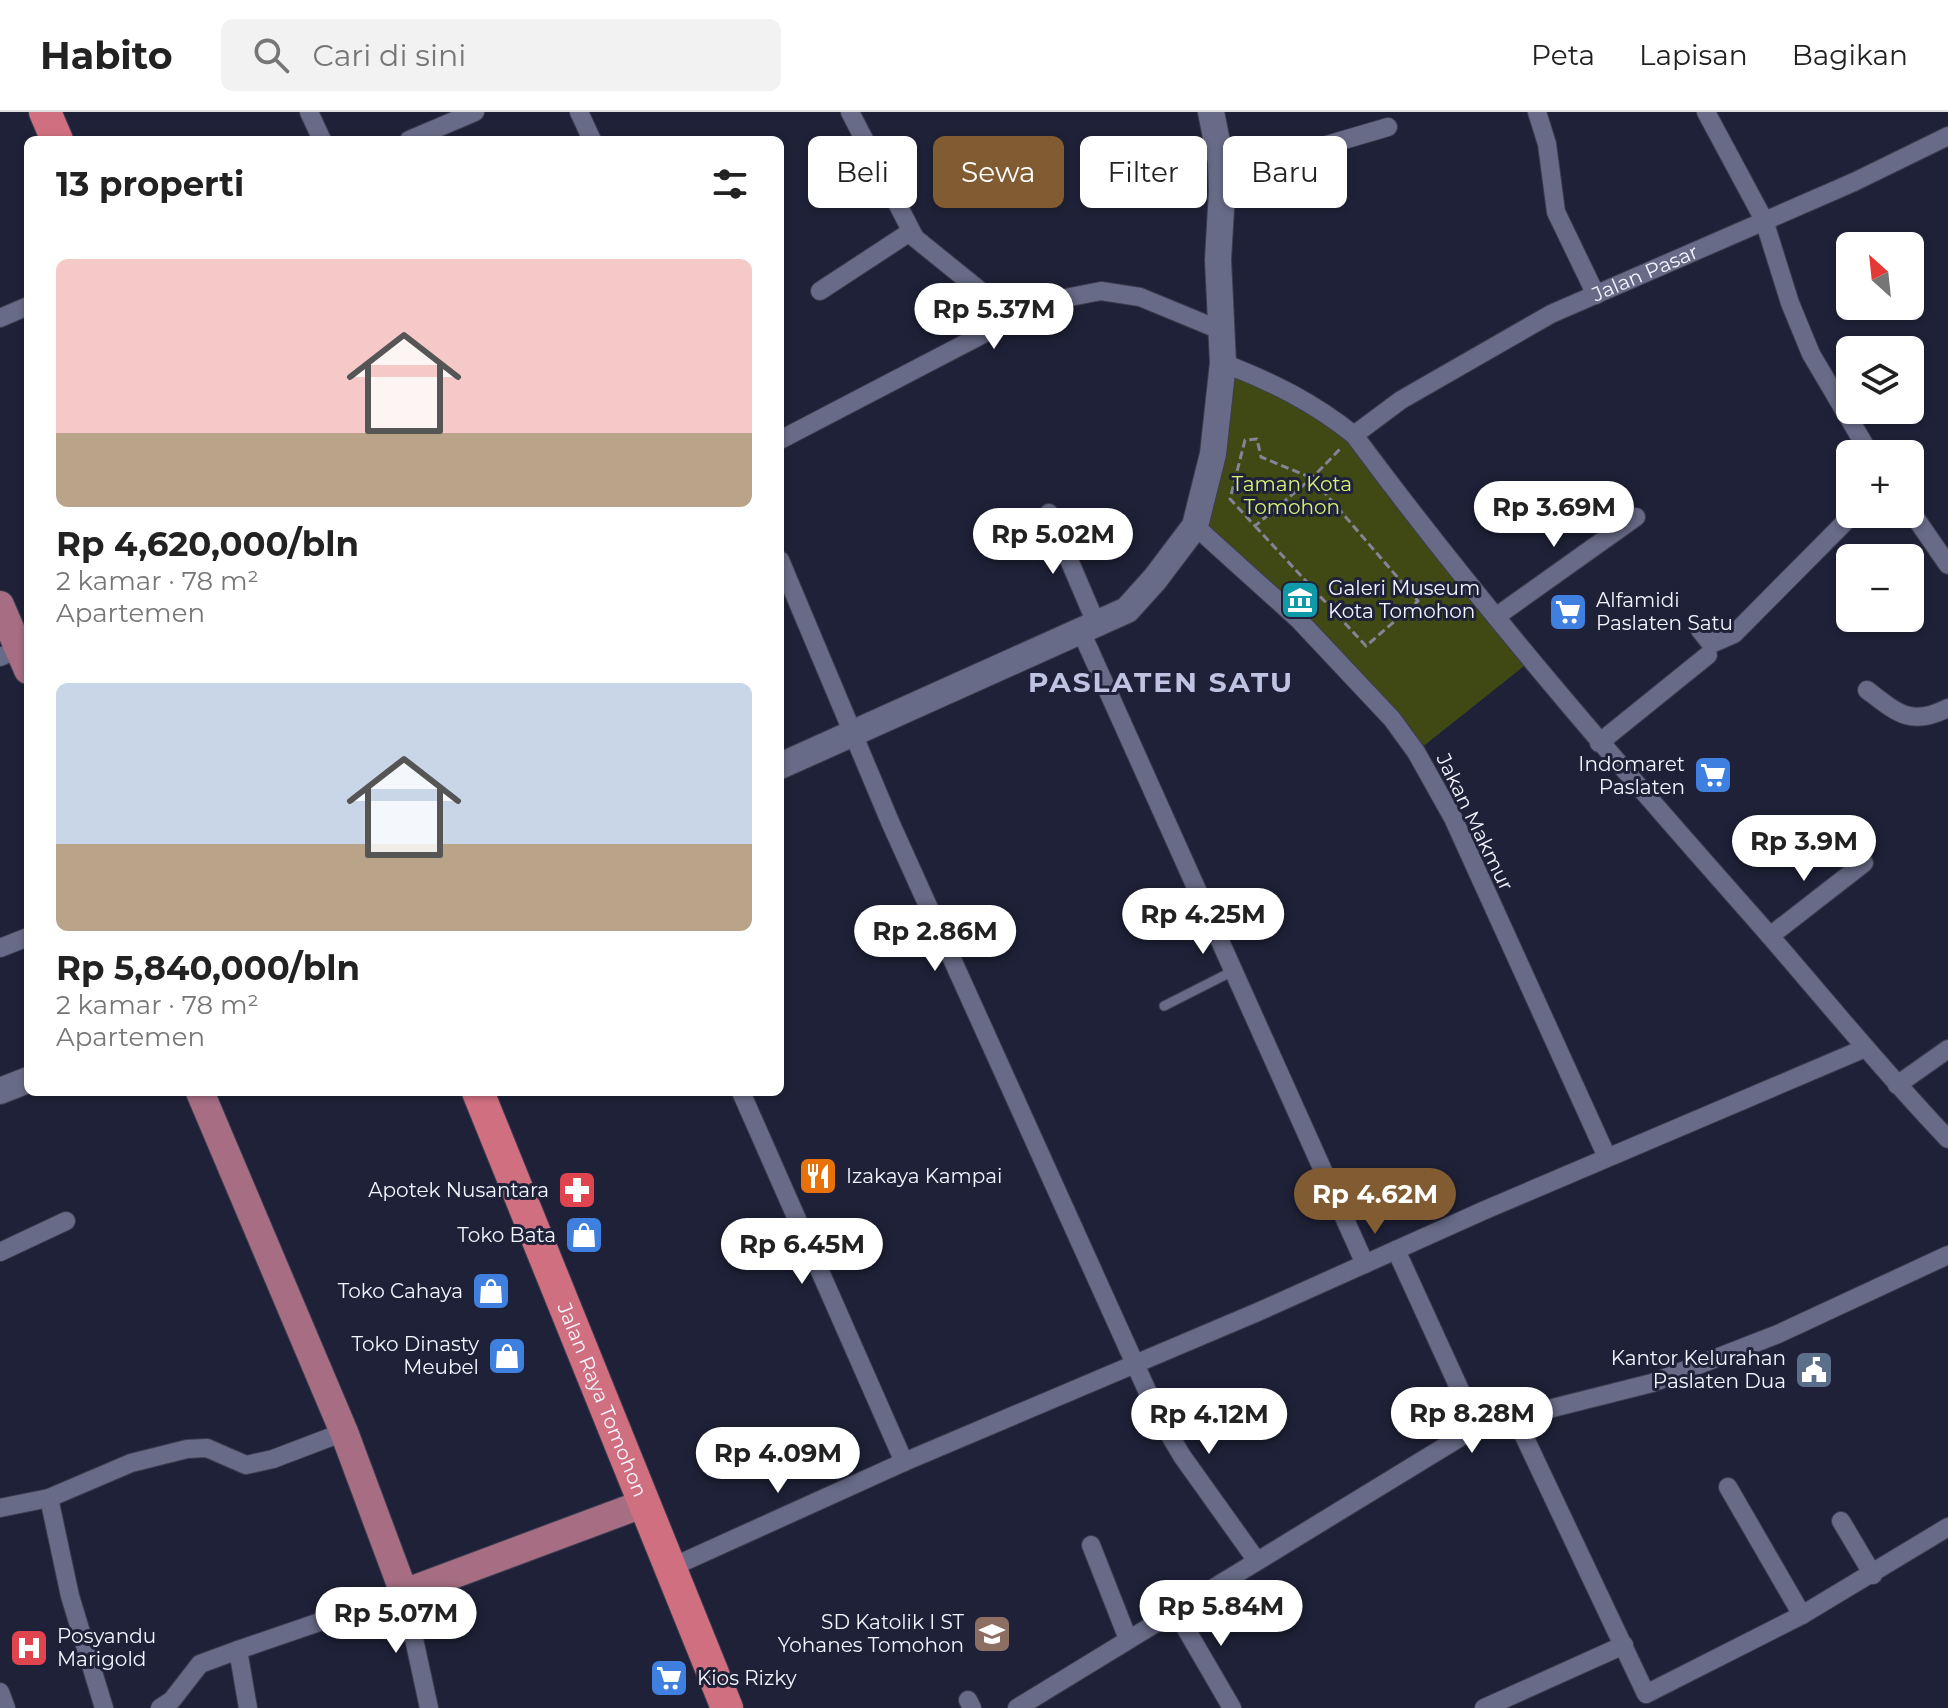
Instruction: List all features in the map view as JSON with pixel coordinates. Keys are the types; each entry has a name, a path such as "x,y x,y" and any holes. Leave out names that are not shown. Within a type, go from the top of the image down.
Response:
{"highway":[{"path":"45,112 55,136"},
{"name":"Jalan Raya Tomohon","path":"480,1096 727,1708"}],"main road":[{"path":"0,605 16,659"},
{"path":"202,1096 344,1432 404,1593 645,1503"}],"street":[{"path":"309,112 320,136"},
{"path":"418,136 475,112"},
{"path":"579,112 590,136"},
{"path":"850,112 910,232 934,255 1014,318"},
{"path":"784,764 1127,610 1195,526 1213,454 1223,363 1220,330 1221,162 1211,112"},
{"path":"1537,112 1547,144 1556,212 1596,295"},
{"path":"1706,112 1764,220 1790,303 1811,354 1862,440"},
{"path":"1221,162 1313,149 1388,127"},
{"name":"Jalan Pasar","path":"1354,435 1401,400 1551,314 1948,136"},
{"path":"820,291 910,232"},
{"path":"784,438 1014,318 1065,298 1101,291 1140,297 1220,330"},
{"path":"0,318 24,308"},
{"path":"1223,363 1278,385 1321,408 1354,435 1599,743 1770,936 1863,1049 1948,1139"},
{"path":"1049,513 1088,626 1233,971 1365,1264"},
{"path":"1497,616 1636,517"},
{"name":"Jakan Makmur","path":"1195,526 1298,619 1392,719 1416,752 1453,818 1607,1157"},
{"path":"1700,630 1711,644 1734,634 1839,528"},
{"path":"1922,528 1948,565"},
{"path":"784,569 855,732 891,824 1168,1435 1257,1561"},
{"path":"1599,743 1708,655"},
{"path":"1867,690 1912,718 1931,717 1948,708"},
{"path":"1770,936 1864,863"},
{"path":"0,948 24,939"},
{"path":"670,1568 904,1462 1863,1049"},
{"path":"1897,1085 1948,1049"},
{"path":"0,1091 24,1082"},
{"path":"743,1096 904,1462"},
{"path":"0,1252 66,1221"},
{"path":"1396,1250 1477,1427"},
{"path":"1017,1708 1477,1427 1514,1415 1652,1383 1707,1363 1778,1334 1948,1255"},
{"path":"1514,1415 1649,1701 1873,1575 1948,1527"},
{"path":"0,1508 49,1498 131,1463 187,1449 207,1448 246,1465 273,1459 344,1432"},
{"path":"1728,1487 1802,1615"},
{"path":"49,1498 70,1596 104,1708"},
{"path":"1841,1521 1873,1575"},
{"path":"1091,1545 1128,1639"},
{"path":"160,1708 172,1700 200,1664 404,1593 429,1708"},
{"path":"1175,1610 1232,1708"},
{"path":"1484,1708 1624,1645"},
{"path":"238,1650 248,1708"},
{"path":"0,1692 6,1708"}],"lane":[{"path":"1164,1006 1233,971"}],"path":[{"path":"1255,526 1312,478 1354,435"},
{"path":"1257,439 1261,457 1312,478 1418,601 1366,646 1230,499 1245,440 1257,439"}],"green space":[{"name":"Taman Kota Tomohon","path":"1223,363 1321,408 1533,659 1416,752 1392,719 1195,526"}],"place":[{"name":"Galeri Museum Kota Tomohon","path":"1300,600"},
{"name":"Alfamidi Paslaten Satu","path":"1568,612"},
{"name":"Indomaret Paslaten","path":"1713,775"},
{"name":"Izakaya Kampai","path":"818,1176"},
{"name":"Apotek Nusantara","path":"577,1190"},
{"name":"Toko Bata","path":"584,1235"},
{"name":"Toko Cahaya","path":"491,1291"},
{"name":"Toko Dinasty Meubel","path":"507,1356"},
{"name":"Kantor Kelurahan Paslaten Dua","path":"1814,1370"},
{"name":"SD Katolik I ST Yohanes Tomohon","path":"992,1634"},
{"name":"Posyandu Marigold","path":"29,1648"},
{"name":"Kios Rizky","path":"669,1678"}],"district":[{"name":"PASLATEN SATU","path":"1161,682"}]}
